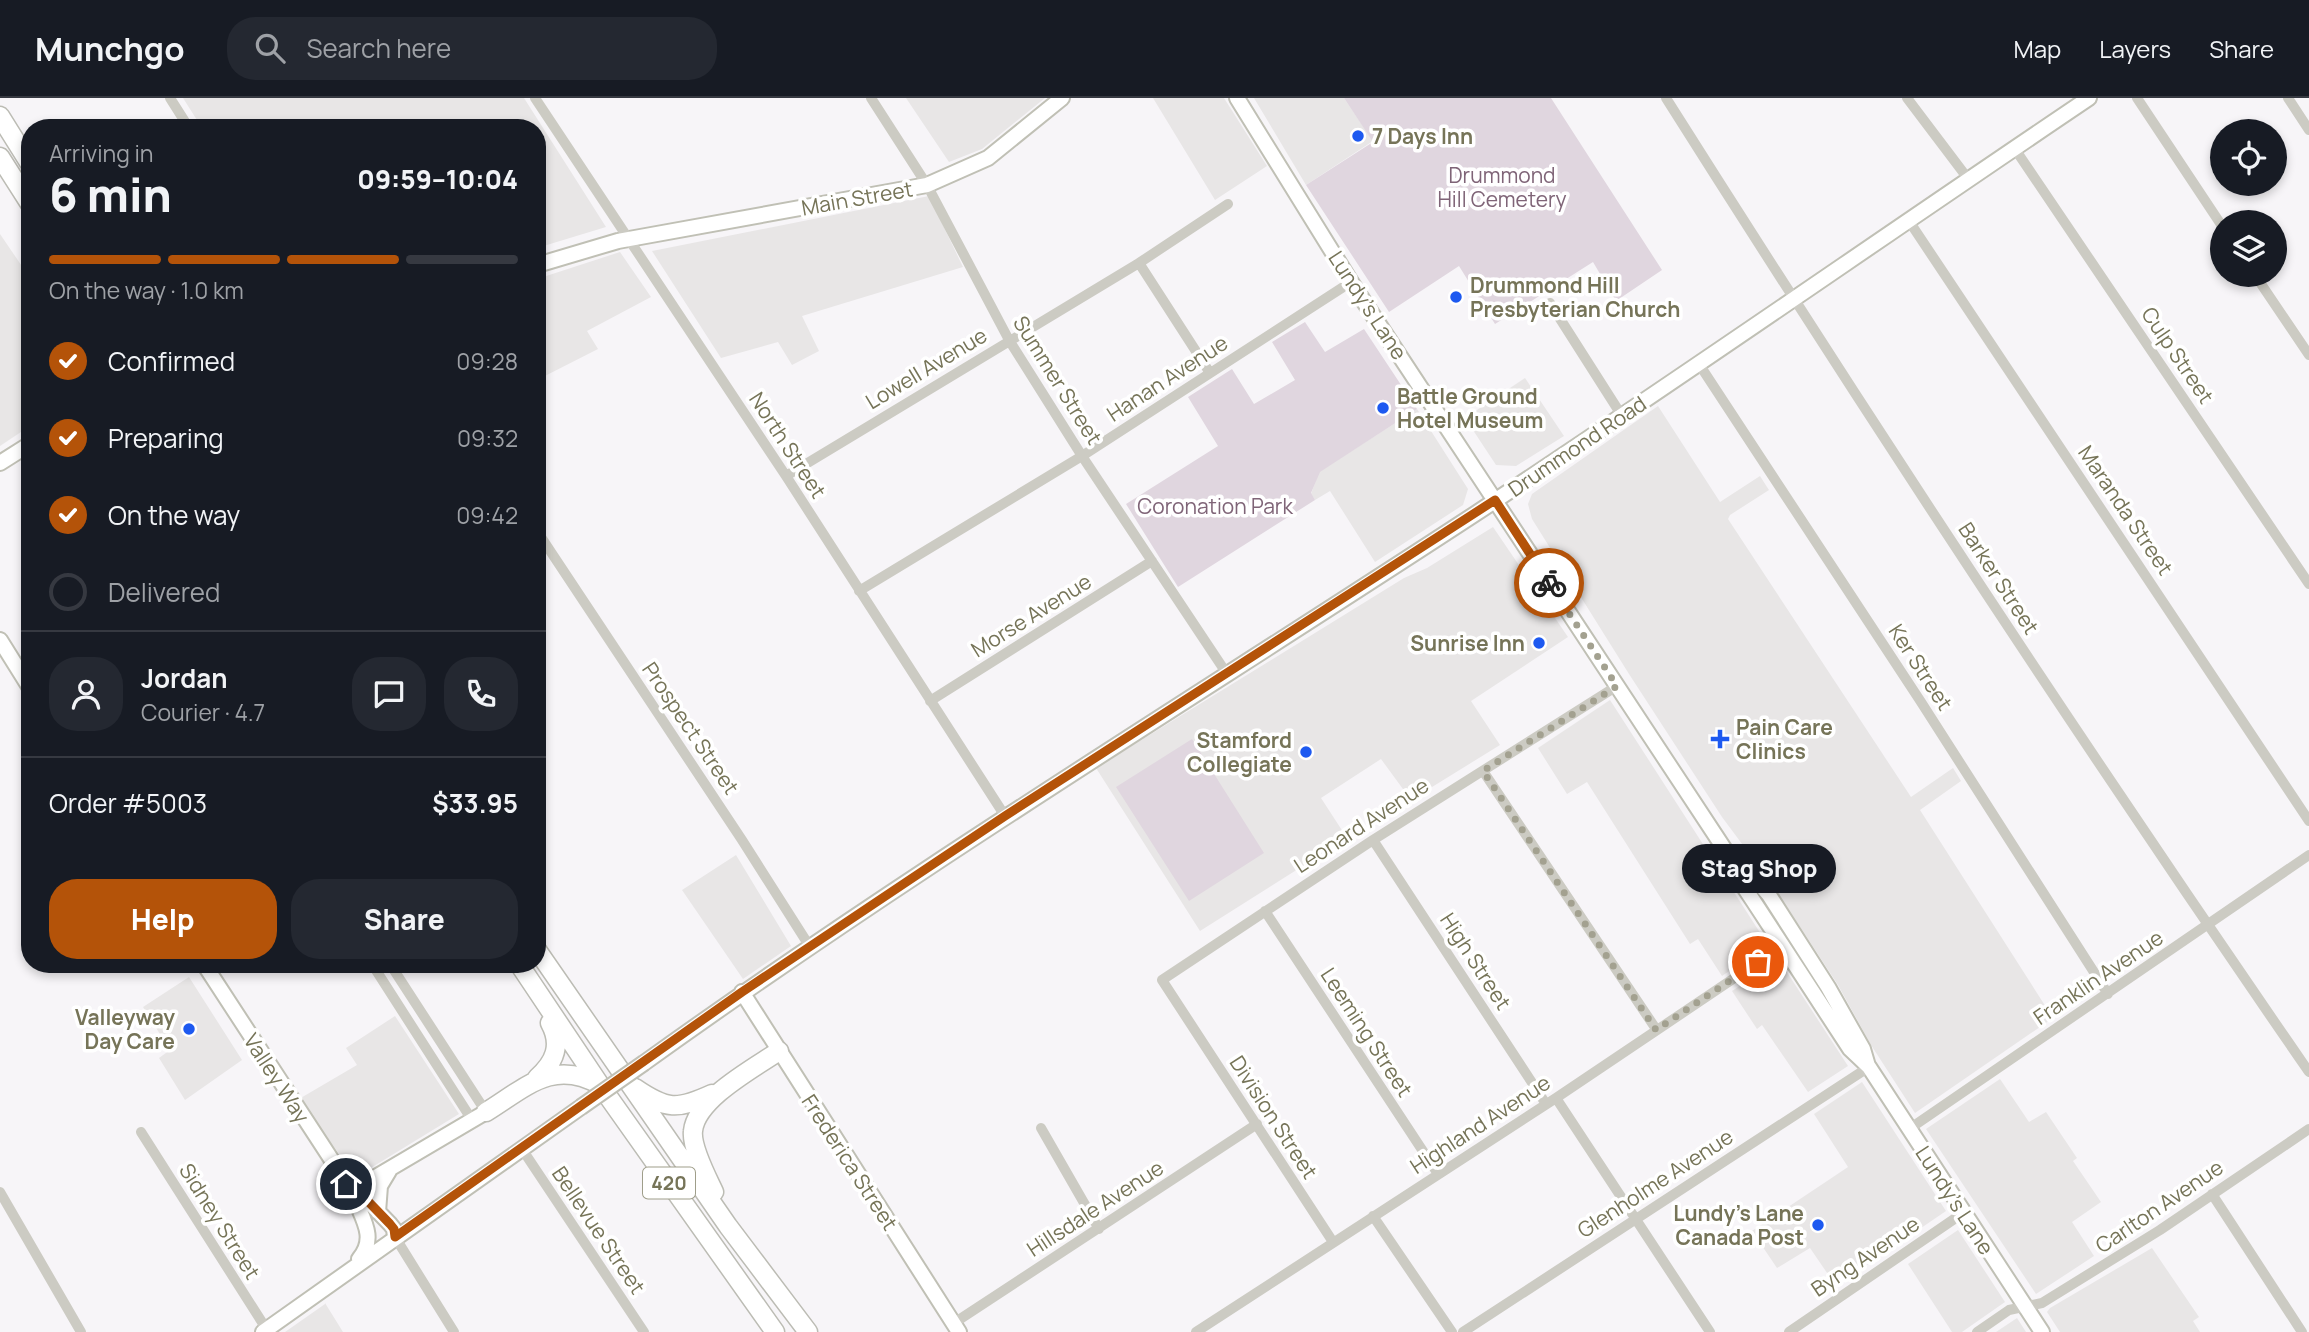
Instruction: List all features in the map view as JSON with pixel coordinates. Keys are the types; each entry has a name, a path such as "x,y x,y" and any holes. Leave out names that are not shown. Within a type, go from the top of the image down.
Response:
{"highway":[{"path":"0,116 21,150"},
{"path":"0,157 21,190"},
{"name":"420","path":"546,963 728,1226 808,1332"},
{"name":"420","path":"525,973 600,1085 775,1332"},
{"path":"531,1084 548,1069 553,1060 557,1040 535,988"},
{"path":"728,1226 699,1157 693,1131 701,1109 725,1088 779,1051"},
{"path":"479,1116 531,1084 557,1073 585,1077 600,1085"},
{"path":"628,1082 653,1100 675,1107 695,1102 725,1088"}],"main road":[{"name":"Main Street","path":"546,262 628,239 926,185 988,158 1062,98"},
{"name":"Lundy's Lane","path":"1237,98 1351,282 1733,862 1741,881 1850,1049 1869,1067 2042,1332"},
{"name":"Drummond Road","path":"265,1331 742,992 1005,816 1622,416 2090,98"},
{"path":"0,463 21,450"},
{"path":"0,640 21,674"},
{"name":"Lundy's Lane","path":"1733,862 1749,870 1782,915 1837,1002 1863,1049 1869,1067"},
{"name":"Valley Way","path":"210,973 354,1197 387,1235 395,1237 394,1229 361,1194 354,1197"},
{"name":"Frederica Street","path":"742,992 957,1328"},
{"path":"344,1274 366,1251 369,1242 369,1232 354,1197 398,1164 479,1116"},
{"path":"378,1212 377,1197 381,1182 398,1164"}],"street":[{"path":"170,98 183,119"},
{"name":"North Street","path":"535,98 786,476 1005,816"},
{"name":"Summer Street","path":"871,98 926,185 1009,340 1082,456 1227,674"},
{"name":"Barker Street","path":"1666,98 2002,619 2309,1072"},
{"path":"1908,98 1969,180"},
{"path":"2137,98 2211,210"},
{"path":"2288,98 2309,130"},
{"name":"Culp Street","path":"2015,149 2309,584"},
{"name":"Lowell Avenue","path":"786,476 1139,262 1228,204"},
{"name":"Maranda Street","path":"1909,221 2309,821"},
{"path":"1139,262 1210,373"},
{"name":"Hanan Avenue","path":"859,591 1082,456 1351,282"},
{"path":"2263,287 2309,355"},
{"path":"1550,303 1622,416"},
{"name":"Ker Street","path":"1699,364 1921,702 2108,994"},
{"name":"Prospect Street","path":"546,545 810,947"},
{"name":"Morse Avenue","path":"930,701 1152,561"},
{"name":"Leonard Avenue","path":"1182,1013 1161,980 1373,839 1617,686"},
{"path":"1483,771 1656,1030"},
{"name":"High Street","path":"1373,839 1551,1101 1635,1218 1710,1332"},
{"name":"Franklin Avenue","path":"1909,1129 2309,855"},
{"name":"Leeming Street","path":"1265,911 1438,1174"},
{"name":"Highland Avenue","path":"1196,1332 1783,946"},
{"path":"378,973 479,1116"},
{"path":"395,973 479,1116"},
{"name":"Division Street","path":"1182,1013 1334,1242"},
{"name":"Glenholme Avenue","path":"1463,1332 1869,1067"},
{"name":"Hillsdale Avenue","path":"957,1328 1257,1124"},
{"path":"1041,1128 1099,1229"},
{"name":"Carlton Avenue","path":"1977,1332 2009,1310 2042,1303 2139,1244 2309,1129"},
{"name":"Sidney Street","path":"141,1132 265,1331"},
{"name":"Bellevue Street","path":"522,1149 644,1332"},
{"path":"0,1192 81,1332"},
{"path":"2212,1194 2302,1332"},
{"name":"Byng Avenue","path":"1789,1332 1963,1213"},
{"path":"1373,1216 1452,1332"},
{"name":"Valley Way","path":"395,1237 454,1332"}],"shaded area":[{"path":"183,98 524,98 537,119 196,119"},
{"path":"906,98 1045,98 982,149 949,162"},
{"path":"1153,98 1224,98 1267,166 1215,200"},
{"path":"1254,98 1344,98 1373,141 1306,185"},
{"path":"546,133 606,227 546,245"},
{"path":"929,196 963,267 802,316 819,351 792,365 778,342 721,358 652,251"},
{"path":"0,234 21,265 21,432 0,446"},
{"path":"620,252 651,297 587,331 598,349 546,375 546,276"},
{"path":"1525,378 1564,436 1516,466 1496,465 1465,418"},
{"path":"1658,406 1720,502 1760,476 1769,490 1730,515 1728,519 1911,797 1953,768 1961,781 1920,810 2053,1018 1915,1113 1871,1045 1838,985 1774,887 1722,817 1532,519 1528,504 1532,494"},
{"path":"1417,409 1468,489 1463,505 1375,562 1330,491 1315,500 1311,494 1319,472"},
{"name":"Stamford Collegiate","path":"1493,527 1568,637 1471,701 1500,745 1411,800 1381,759 1321,798 1347,838 1200,931 1096,768 1404,578 1427,568"},
{"path":"1610,700 1768,945 1722,976 1698,939 1690,944 1587,782 1567,794 1538,748"},
{"path":"736,855 791,946 743,979 682,890"},
{"path":"1779,960 1848,1066 1808,1092 1762,1025 1757,1029 1732,991"},
{"name":"Valleyway Day Care","path":"189,977 242,1060 185,1100 159,1058 170,1050 143,1007"},
{"path":"395,1016 459,1114 356,1177 299,1099 357,1065 346,1048"},
{"path":"2000,1079 2029,1122 2046,1112 2077,1158 2073,1161 2101,1202 2072,1222 2094,1256 2036,1294 1926,1129"},
{"path":"1862,1082 1946,1211 1836,1286 1810,1248 1777,1268 1752,1231 1848,1167 1814,1114"},
{"path":"1958,1230 2005,1302 1962,1332 1952,1332 1908,1264"},
{"path":"2152,1248 2199,1317 2193,1321 2200,1332 2060,1332 2047,1312 2050,1308"},
{"path":"325,1304 343,1332 285,1332"},
{"path":"2017,1318 2026,1332 1996,1332"}],"green space":[{"name":"Drummond Hill Cemetery","path":"1344,98 1551,98 1662,270 1616,301 1593,262 1495,324 1459,266 1389,312 1306,185 1373,142"},
{"name":"Coronation Park","path":"1305,322 1325,352 1364,329 1417,409 1320,472 1311,493 1315,500 1178,587 1126,504 1218,446 1188,397 1232,369 1254,404 1295,380 1272,342"},
{"path":"1192,739 1264,853 1189,901 1116,787"}],"way so far":[{"path":"1549,583 1617,686 1483,771 1656,1030 1758,962"}],"place":[{"name":"7 Days Inn","path":"1358,136"},
{"name":"Drummond Hill Presbyterian Church","path":"1456,297"},
{"name":"Battle Ground Hotel Museum","path":"1383,408"},
{"name":"Sunrise Inn","path":"1539,643"},
{"name":"Pain Care Clinics","path":"1720,739"},
{"name":"Stamford Collegiate","path":"1306,752"},
{"name":"Stag Shop","path":"1758,962"},
{"name":"Valleyway Day Care","path":"189,1029"},
{"name":"Lundy's Lane Canada Post","path":"1818,1225"}],"route":[{"path":"346,1184 352,1191 361,1194 390,1224 395,1237 742,992 1005,816 1495,500 1549,583"}]}
